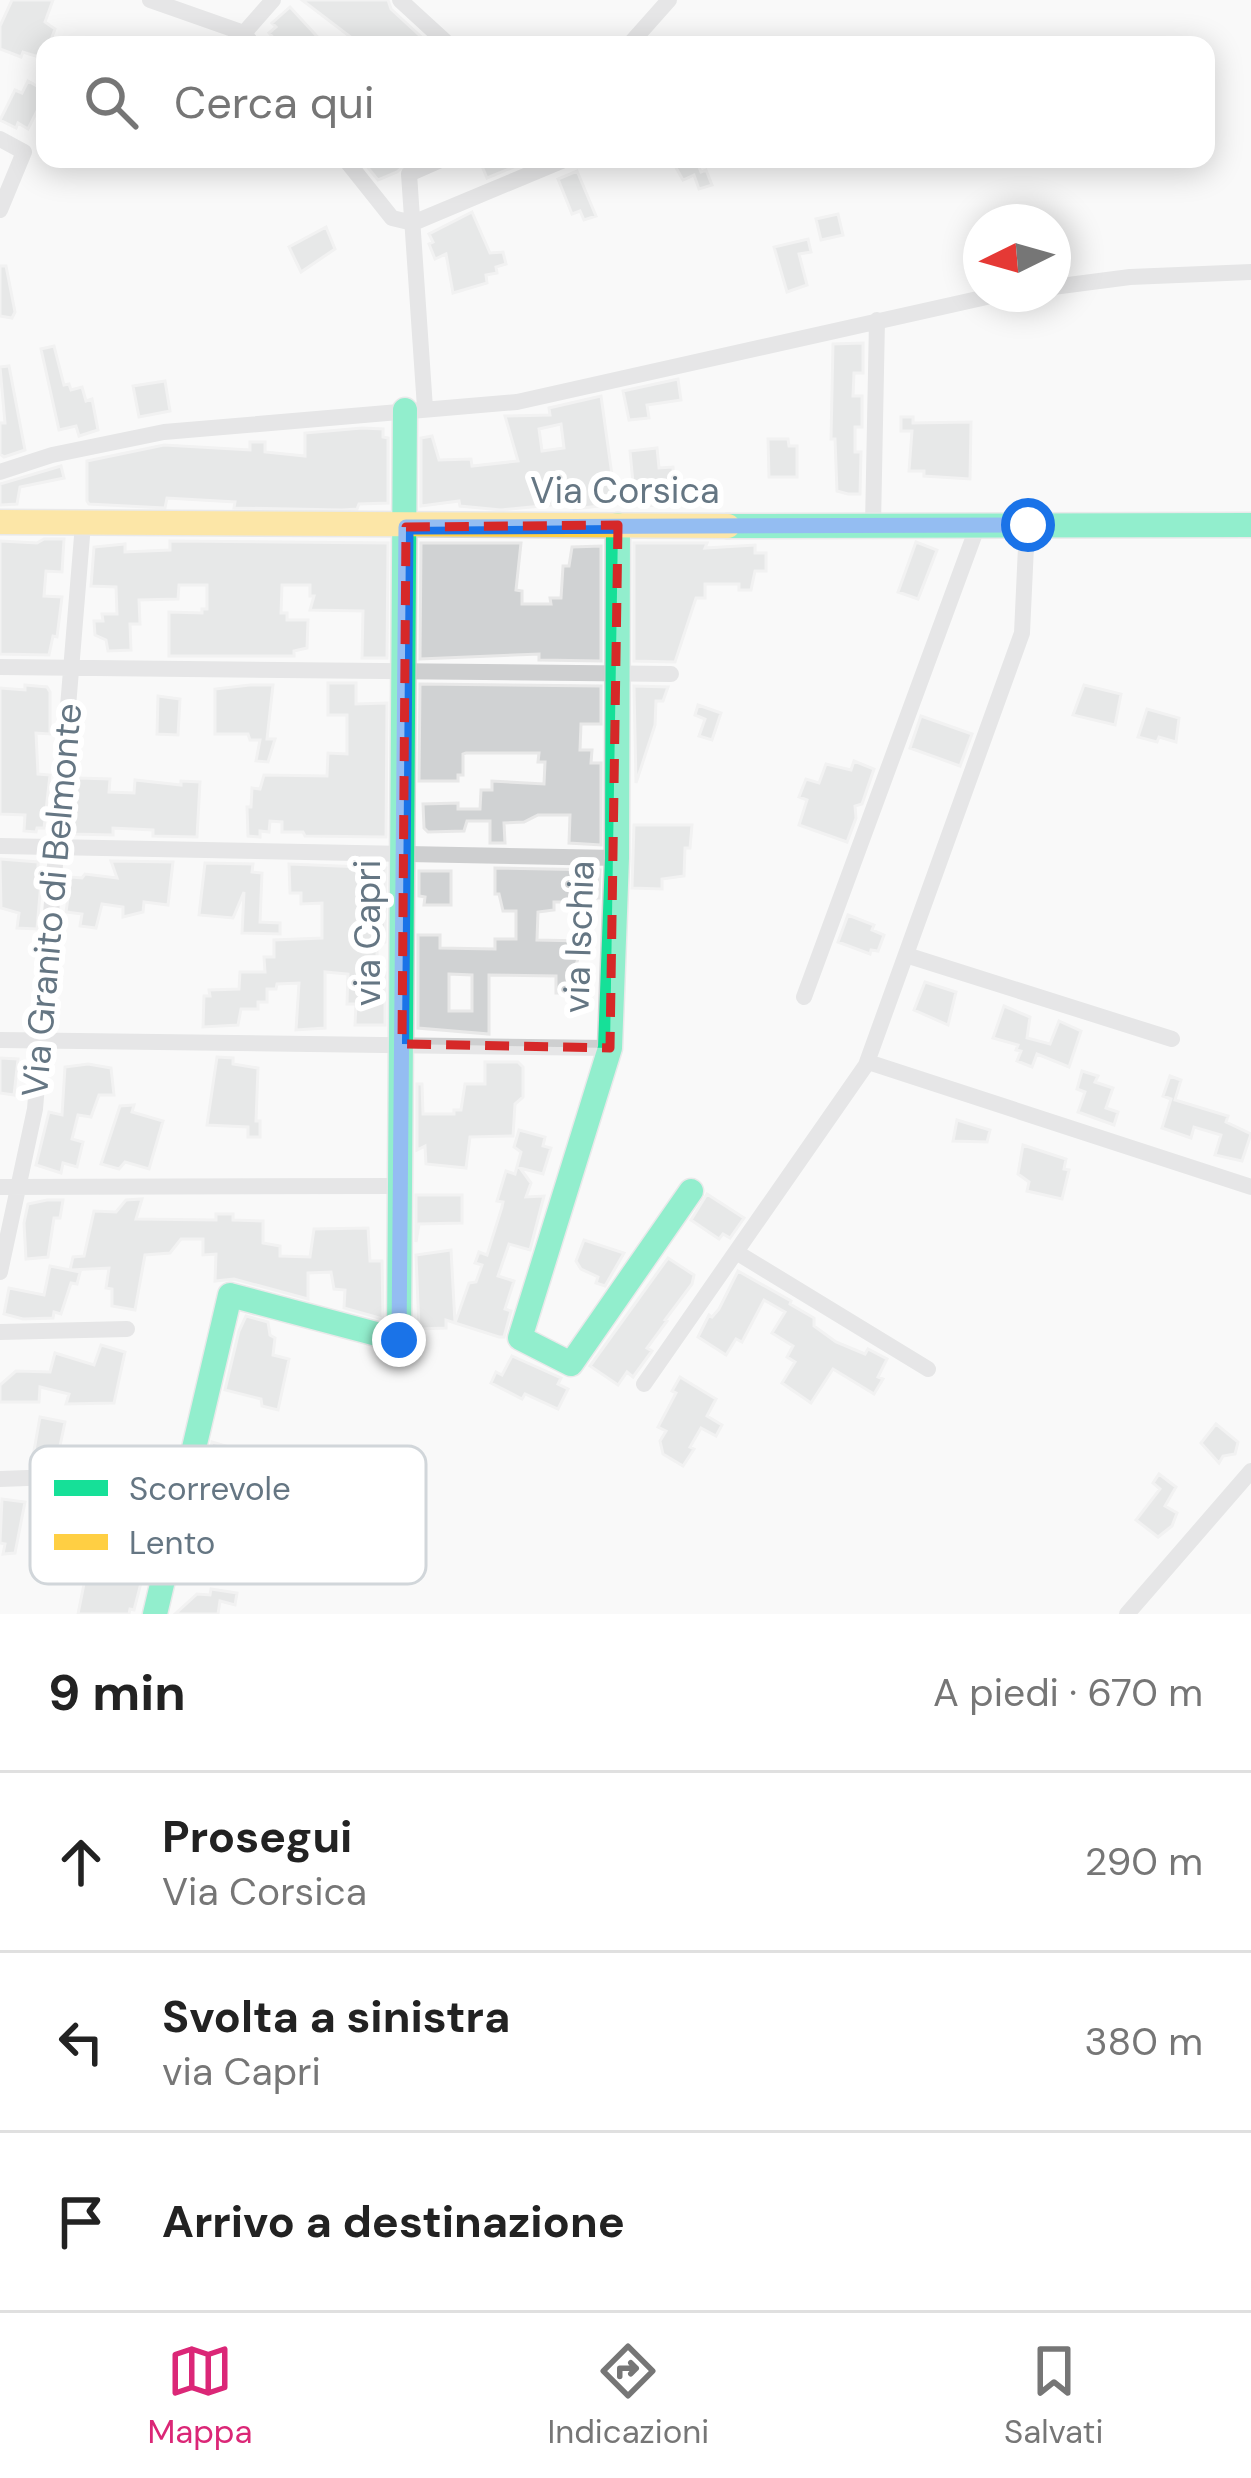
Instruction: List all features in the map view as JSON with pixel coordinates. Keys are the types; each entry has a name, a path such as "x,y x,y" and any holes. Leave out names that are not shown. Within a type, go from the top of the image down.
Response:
{"street":[{"path":"151,0 241,36"},
{"path":"250,36 273,0"},
{"path":"400,0 438,36"},
{"path":"635,36 658,4"},
{"path":"0,139 24,152 0,210"},
{"path":"352,168 392,218 413,223 544,168"},
{"path":"415,409 409,174 423,168"},
{"path":"1071,285 1251,272"},
{"path":"0,472 52,455 164,432 517,402 963,302"},
{"path":"873,525 877,320"},
{"name":"via Capri","path":"194,1446 230,1295 399,1340 406,527 415,409"},
{"name":"Via Corsica","path":"0,522 406,527 1251,525"},
{"name":"Via Granito di Belmonte","path":"0,1273 9,1187 35,1109 82,524"},
{"name":"via Ischia","path":"618,525 617,858 610,1048 520,1339 571,1364 692,1192"},
{"path":"805,997 978,525"},
{"path":"644,1384 868,1062 1022,633 1028,525"},
{"path":"0,668 671,674"},
{"path":"0,846 617,858"},
{"path":"906,955 1172,1039"},
{"path":"0,1040 610,1048"},
{"path":"868,1062 1251,1187"},
{"path":"9,1187 400,1186"},
{"path":"736,1252 928,1369"},
{"path":"0,1332 127,1329"},
{"path":"1127,1614 1251,1471"},
{"path":"0,1479 30,1478"},
{"name":"via Capri","path":"155,1614 162,1584"}],"highlighted area":[{"path":"618,525 610,1048 402,1044 406,527"}],"building":[{"path":"12,0 53,0 45,22 55,29 52,36 36,36 36,56 23,52 21,57 0,49 0,26"},
{"path":"302,0 388,0 391,9 420,36 349,36"},
{"path":"290,7 317,36 272,36 269,33 276,27 272,23"},
{"path":"28,81 36,86 36,113 28,129 0,120 15,90 22,93"},
{"path":"368,168 401,168 397,172 378,180"},
{"path":"483,168 511,168 487,178"},
{"path":"676,168 699,168 706,170 712,185 699,189 694,175 683,180"},
{"path":"577,171 596,216 584,220 580,211 572,214 558,179"},
{"path":"472,212 490,253 503,252 506,264 486,275 487,283 453,293 446,254 435,259 429,234"},
{"path":"838,214 843,235 821,240 816,219"},
{"path":"326,227 335,249 301,272 289,247"},
{"path":"808,239 811,252 799,254 807,285 787,292 774,247"},
{"path":"0,266 6,266 15,312 12,318 0,316"},
{"path":"863,343 863,373 854,373 853,396 862,396 862,427 855,427 855,452 861,452 860,494 848,494 837,491 835,439 831,439 833,344"},
{"path":"54,346 64,385 69,384 71,390 82,387 86,401 92,399 98,430 79,436 76,426 59,430 41,349"},
{"path":"9,366 25,450 4,457 0,454 0,423 5,423 0,367"},
{"path":"678,379 681,400 647,405 649,418 629,420 623,391"},
{"path":"165,381 170,411 139,417 133,386"},
{"path":"601,396 616,504 501,510 460,506 459,501 421,506 421,438 432,436 439,460 471,459 472,466 518,461 505,416 550,415 549,408","holes":["561,424 564,448 542,451 539,429"]},
{"path":"901,417 913,417 913,423 971,422 970,479 909,471 912,431 901,431"},
{"path":"383,429 383,437 388,438 388,503 342,510 234,508 235,502 167,498 165,508 87,501 87,461 164,445 250,450 250,442 265,442 265,452 305,456 305,433"},
{"path":"768,439 788,439 789,446 797,446 797,477 769,477"},
{"path":"657,448 659,468 673,467 674,506 630,505 628,494 634,493 630,451"},
{"path":"61,466 64,478 20,487 17,504 0,505 0,484"},
{"path":"64,539 62,572 46,571 44,596 62,597 57,637 53,636 49,655 0,654 0,541 37,543"},
{"path":"170,541 388,543 387,658 362,658 363,611 310,610 314,596 310,596 310,585 282,585 281,613 287,613 287,620 308,620 307,648 294,651 294,656 169,656 169,612 202,613 207,609 207,585 179,585 178,599 139,600 140,624 130,624 131,650 108,651 106,640 95,635 94,621 103,621 102,614 117,614 116,587 91,586 94,547 125,544 125,552 170,550"},
{"path":"916,542 937,550 918,599 898,592"},
{"path":"421,543 521,543 516,590 522,591 522,604 551,604 550,598 561,598 563,566 569,566 572,547 601,546 601,661 539,660 539,654 420,659"},
{"path":"634,543 707,543 705,548 755,545 755,553 766,553 766,571 755,571 751,590 739,590 739,584 705,584 705,598 696,598 675,662 634,661"},
{"path":"328,683 356,683 356,704 387,703 386,837 305,836 282,832 282,822 270,821 269,832 248,836 247,807 251,807 252,788 260,789 264,775 327,776 328,753 347,754 347,715 328,715"},
{"path":"420,684 601,686 601,724 581,724 580,750 592,750 591,763 601,763 601,845 569,843 570,815 538,815 524,822 504,823 505,843 490,843 490,821 467,821 464,831 428,832 423,804 458,803 458,809 480,809 481,790 492,790 492,781 544,784 545,762 538,762 539,753 466,753 458,781 419,781"},
{"path":"25,685 47,687 50,692 50,734 36,733 38,774 50,775 44,828 36,832 24,831 25,815 0,814 0,688 25,690"},
{"path":"273,685 267,739 275,739 268,762 256,761 260,740 250,740 248,734 215,734 215,689"},
{"path":"1084,685 1121,694 1115,725 1073,715"},
{"path":"634,686 668,687 663,701 656,701 655,725 636,783"},
{"path":"158,696 180,699 178,735 157,734"},
{"path":"698,705 721,713 712,740 699,736 705,719 695,715"},
{"path":"1147,709 1179,718 1176,742 1138,737"},
{"path":"921,716 972,734 960,766 910,748"},
{"path":"854,761 874,769 862,804 855,806 847,842 799,825 807,800 799,797 806,779 819,783 826,764 851,770"},
{"path":"78,778 110,779 109,792 134,793 135,780 200,782 197,837 153,836 153,830 113,828 113,835 73,834"},
{"path":"634,825 692,825 684,876 662,879 662,889 632,888"},
{"path":"0,859 38,862 42,870 37,929 17,928 19,913 1,908"},
{"path":"111,861 173,862 168,905 144,902 143,912 123,917 123,907 102,904 96,928 80,926 82,914 66,912 71,877 117,878"},
{"path":"205,863 253,864 252,872 262,873 260,922 280,923 280,934 242,933 244,892 233,918 199,915"},
{"path":"289,864 386,868 385,942 379,942 377,949 377,973 385,973 385,1025 355,1025 356,1004 347,1004 348,974 325,972 325,1028 296,1030 299,983 267,989 267,1002 258,1002 258,1009 241,1009 238,1025 203,1027 204,996 210,996 209,990 239,989 240,972 265,972 264,957 274,957 274,940 322,938 322,903 301,904 301,893 290,893"},
{"path":"495,868 600,870 599,898 591,898 591,910 579,910 579,902 554,902 554,910 538,912 537,940 583,941 573,976 569,976 569,993 556,993 556,976 489,975 489,1034 418,1028 418,935 440,935 440,948 495,949 495,939 516,939 516,911 503,911 499,894 495,894","holes":["449,974 472,975 472,1011 449,1011"]},
{"path":"419,871 451,871 451,905 424,905 425,897 419,896"},
{"path":"848,915 874,925 872,930 884,935 878,951 870,954 838,942"},
{"path":"925,982 956,992 948,1025 914,1010"},
{"path":"1004,1006 1030,1017 1027,1038 1050,1044 1059,1021 1081,1031 1069,1067 1037,1054 1032,1067 1017,1061 1018,1045 993,1038"},
{"path":"217,1057 258,1068 260,1137 248,1137 248,1127 207,1125"},
{"path":"0,1058 18,1059 14,1095 0,1093"},
{"path":"485,1062 518,1062 523,1067 523,1097 515,1104 513,1136 470,1137 466,1168 426,1164 425,1146 417,1150 417,1084 422,1084 423,1114 454,1114 461,1110 465,1084 485,1084"},
{"path":"65,1067 111,1068 114,1095 99,1095 91,1117 78,1115 72,1139 83,1142 77,1167 63,1163 61,1173 36,1165 49,1112 62,1115"},
{"path":"1082,1071 1113,1088 1106,1108 1118,1112 1114,1125 1078,1112 1085,1092 1077,1089"},
{"path":"1170,1076 1181,1080 1175,1100 1228,1116 1226,1122 1251,1134 1242,1161 1215,1155 1221,1135 1194,1127 1191,1138 1162,1128 1171,1099 1163,1096"},
{"path":"134,1105 132,1112 163,1121 149,1169 125,1162 119,1169 101,1164 120,1106"},
{"path":"957,1120 990,1130 987,1142 953,1141"},
{"path":"519,1130 545,1137 543,1146 551,1148 543,1174 520,1168 531,1183 526,1197 544,1196 530,1250 509,1244 498,1276 514,1281 505,1309 511,1311 504,1337 499,1337 455,1323 469,1283 476,1282 482,1265 475,1263 479,1252 487,1255 502,1207 503,1202 497,1201 506,1171 515,1174 521,1152 514,1147"},
{"path":"1023,1145 1066,1159 1064,1169 1069,1170 1062,1199 1027,1191 1029,1182 1018,1174"},
{"path":"707,1194 744,1218 730,1238 723,1234 719,1239 691,1220"},
{"path":"416,1195 462,1195 462,1223 419,1224 416,1242"},
{"path":"142,1199 136,1219 216,1220 216,1214 233,1214 233,1220 263,1221 263,1243 280,1246 280,1256 310,1257 314,1229 368,1228 370,1261 382,1261 383,1319 344,1308 345,1290 334,1289 331,1272 308,1273 308,1299 234,1279 215,1281 216,1254 203,1255 203,1239 181,1239 170,1253 145,1255 135,1310 112,1306 112,1289 106,1288 109,1268 70,1270 73,1257 84,1256 94,1211 116,1212 126,1200"},
{"path":"63,1200 60,1218 54,1218 48,1257 26,1259 28,1204"},
{"path":"584,1240 624,1253 605,1286 596,1283 598,1277 576,1261"},
{"path":"451,1250 455,1323 446,1320 446,1328 419,1329 416,1255"},
{"path":"668,1258 694,1275 692,1284 647,1348 652,1351 633,1377 627,1372 618,1385 590,1366"},
{"path":"50,1266 80,1272 77,1284 71,1283 61,1314 23,1319 4,1314 9,1288 44,1295"},
{"path":"738,1271 791,1301 836,1342 887,1359 874,1394 833,1369 811,1403 782,1383 795,1362 787,1357 793,1346 772,1333 785,1312 764,1300 742,1342 736,1339 726,1355 698,1337"},
{"path":"246,1316 268,1322 275,1338 273,1355 289,1359 278,1410 262,1406 261,1399 225,1390"},
{"path":"101,1345 125,1352 114,1403 66,1404 69,1394 40,1387 39,1402 0,1402 0,1385 16,1371 50,1372 55,1353 94,1365"},
{"path":"512,1356 561,1378 558,1384 568,1389 558,1409 525,1394 522,1399 491,1383 496,1372 502,1375"},
{"path":"680,1377 716,1399 707,1416 722,1425 716,1436 701,1428 683,1466 663,1454 660,1441 666,1431 658,1427"},
{"path":"40,1417 65,1422 60,1446 35,1446"},
{"path":"1216,1424 1238,1442 1235,1454 1223,1456 1219,1463 1201,1443"},
{"path":"1159,1474 1176,1487 1165,1506 1177,1513 1172,1526 1158,1537 1136,1520 1160,1489 1153,1483"},
{"path":"2,1499 25,1502 15,1553 3,1554 5,1544 0,1543"},
{"path":"84,1584 141,1584 129,1614 78,1614"},
{"path":"211,1589 237,1593 235,1605 220,1601 218,1614 175,1614 197,1594 210,1595"}],"traffic: fast":[{"path":"194,1446 230,1295 399,1340 405,410"},
{"path":"618,525 617,858 610,1048 520,1338 571,1364 691,1191"},
{"path":"728,526 1251,525"},
{"path":"155,1614 162,1584"}],"traffic: slow":[{"path":"0,522 728,526"}],"route":[{"path":"399,1340 406,527 1028,525"}]}
